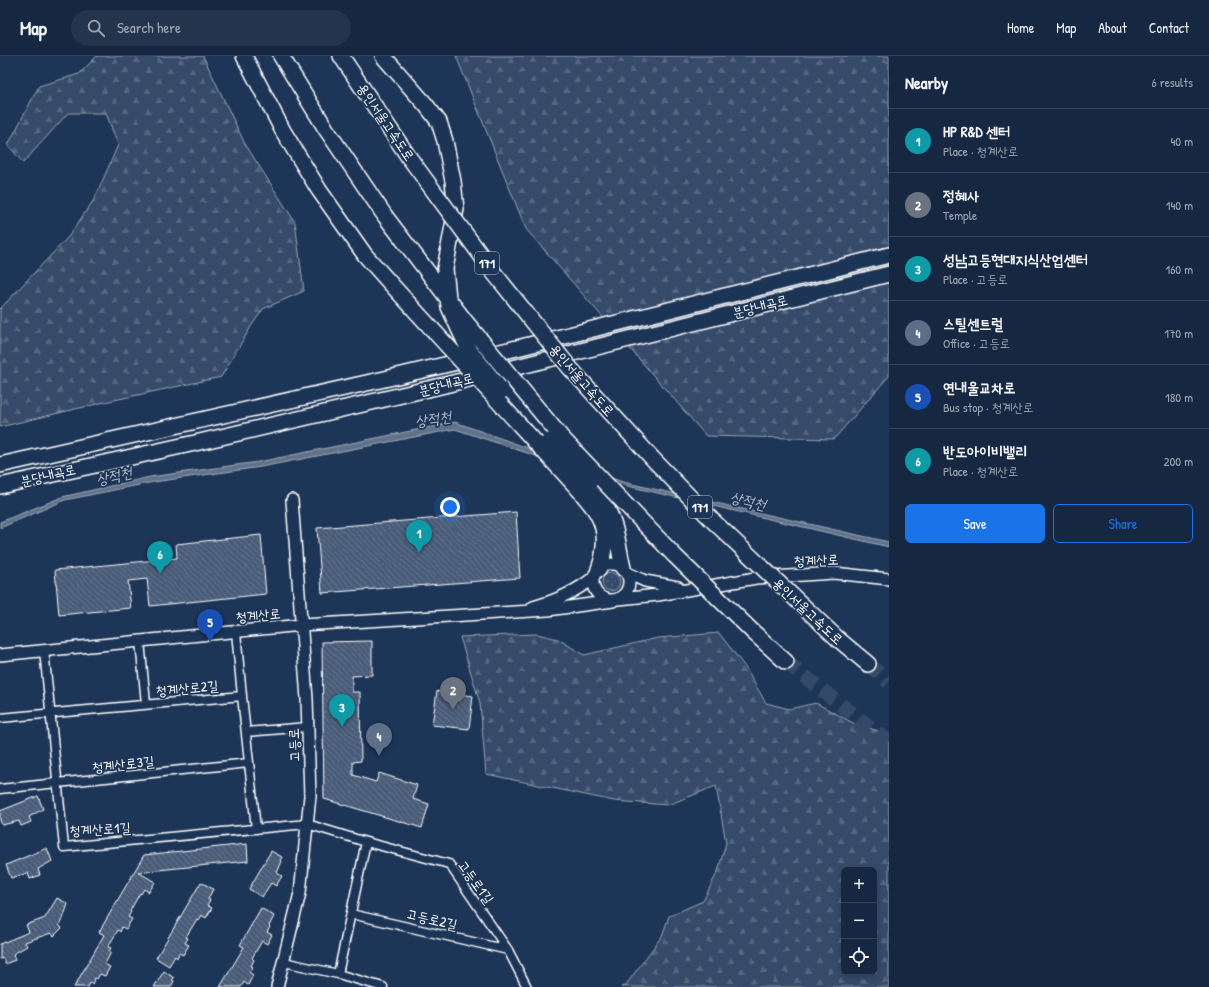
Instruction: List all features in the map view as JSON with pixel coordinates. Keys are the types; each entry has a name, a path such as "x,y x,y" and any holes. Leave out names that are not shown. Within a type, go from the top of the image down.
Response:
{"highway":[{"path":"244,56 283,131 319,190 365,255 585,488 605,505 616,530 625,571"},
{"path":"281,56 326,129 384,216 469,326 562,438 675,556 786,662"},
{"name":"용인서울고속도로","path":"341,56 408,156 494,273 570,368 652,458 711,519 838,639 868,664"},
{"path":"384,56 439,122 445,141 453,181 456,209 445,269 449,307 469,350 496,384 585,488 599,516 603,528 604,552 597,573"},
{"name":"분당내곡로","path":"0,465 521,347 889,255"},
{"name":"분당내곡로","path":"0,486 195,443 445,385 889,274"}],"main road":[{"name":"고등로","path":"277,987 300,893 310,796 308,727 302,625 292,500"},
{"path":"611,564 616,565 625,571 630,579 630,585 624,596 616,600 607,600 597,594 593,583 597,573 603,566 611,564"},
{"name":"청계산로","path":"625,571 645,581 667,586 697,588"},
{"name":"청계산로","path":"519,611 541,605 569,594 585,585 597,573"},
{"name":"청계산로","path":"0,655 302,625 548,610 658,595 750,579 834,573 889,579"}],"street":[{"path":"236,632 256,829"},
{"path":"140,641 146,704"},
{"name":"청계산로1길","path":"44,650 64,847 307,824"},
{"name":"청계산로2길","path":"0,718 242,696"},
{"path":"246,732 308,727"},
{"name":"청계산로3길","path":"0,789 249,763"},
{"name":"고등로1길","path":"307,824 366,842 449,864 508,950 527,987"},
{"path":"338,974 366,842"},
{"name":"고등로2길","path":"351,914 508,950"},
{"path":"284,962 338,974 383,987"}],"green space":[{"path":"97,56 203,56 245,144 295,222 304,291 263,309 221,377 105,402 0,427 0,309 69,236 95,198 118,145 106,113 68,113 23,163 8,145 39,86 79,74"},
{"path":"456,56 889,56 889,376 834,439 706,436 526,229"},
{"path":"611,573 617,576 620,582 617,588 611,591 605,588 602,582 605,576"},
{"path":"719,633 745,667 766,703 789,709 816,703 855,724 889,734 889,987 621,987 625,986 662,936 669,916 703,901 718,871 726,843 716,786 668,805 614,801 486,774 480,703 460,637 537,634 558,639 584,655 658,638"}],"shaded area":[{"path":"455,422 623,482 889,542 889,547 623,485 455,429 261,467 154,482 65,500 0,528 0,522 62,497 150,477 258,462"}],"building":[{"path":"516,512 520,578 322,593 317,528"},
{"path":"261,535 266,594 150,606 147,579 128,581 131,608 59,615 55,570 177,558 176,544"},
{"path":"372,641 372,675 352,676 352,692 360,692 361,761 353,762 353,775 376,782 379,773 417,785 413,799 429,804 422,828 324,799 322,642"},
{"path":"437,691 473,696 469,729 432,725"},
{"path":"38,796 43,809 29,817 31,822 21,826 19,821 2,825 0,820 0,811"},
{"path":"247,844 248,861 138,872 155,882 149,892 144,889 141,894 140,893 128,917 132,919 126,929 122,927 120,932 118,930 108,947 111,948 109,951 111,952 105,964 110,967 105,976 100,974 97,979 95,978 92,984 90,983 88,987 74,987 104,935 99,932 144,855"},
{"path":"47,848 52,861 38,869 40,875 30,879 28,873 11,878 6,865"},
{"path":"271,851 282,857 277,873 282,876 276,886 271,883 262,897 249,889"},
{"path":"201,882 213,889 207,905 212,908 206,918 201,915 198,920 197,919 186,937 188,938 185,943 189,945 183,955 179,953 177,958 175,956 169,966 156,958"},
{"path":"57,898 68,904 59,925 62,928 54,936 51,933 25,942 27,946 13,954 15,960 5,964 3,958 0,959 0,944 29,932 26,925 45,918"},
{"path":"261,908 274,916 267,932 272,935 267,944 262,941 252,958 254,960 251,966 253,967 249,972 253,975 248,985 244,982 241,987 220,987 244,947 240,945"},
{"path":"164,971 174,978 172,980 174,981 171,987 154,987"}],"tunnel":[{"path":"786,662 889,742"},
{"path":"868,664 889,682"}],"place":[{"name":"HP R&D 센터","path":"419,553"},
{"name":"반도아이비밸리","path":"160,574"},
{"name":"연내울교차로","path":"210,642"},
{"name":"정혜사","path":"453,710"},
{"name":"성남고등현대지식산업센터","path":"342,727"},
{"name":"스틸센트럴","path":"379,756"}],"water label":[{"name":"상적천","path":"433,419"},
{"name":"상적천","path":"114,476"},
{"name":"상적천","path":"748,501"}]}
